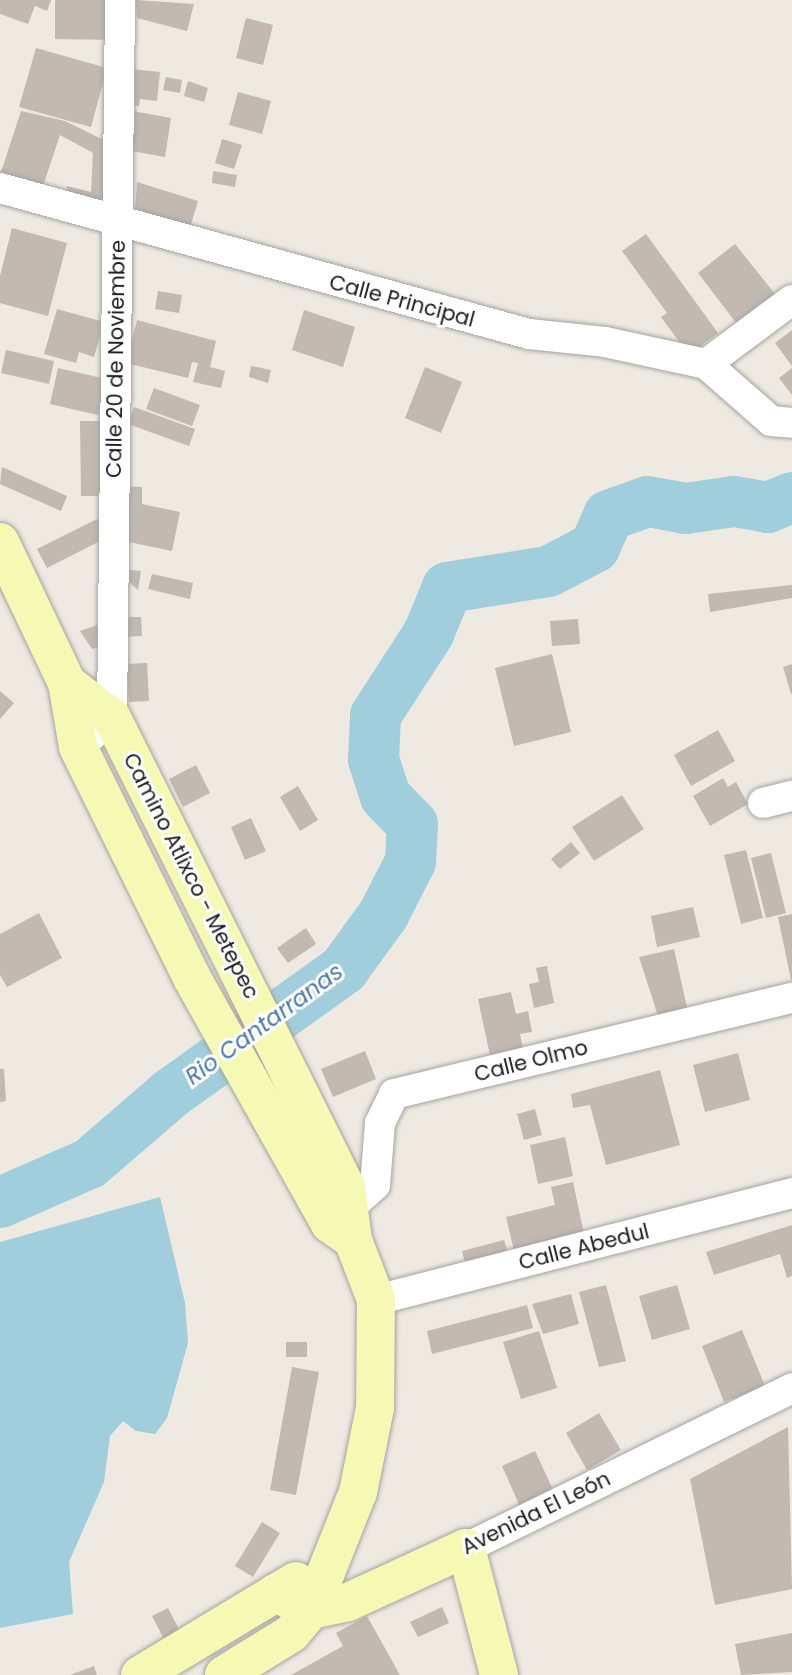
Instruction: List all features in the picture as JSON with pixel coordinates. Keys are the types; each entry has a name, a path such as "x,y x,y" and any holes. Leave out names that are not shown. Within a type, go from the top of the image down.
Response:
{"main road":[{"name":"Camino Atlixco - Metepec","path":"0,542 67,683 78,747 192,978 265,1109 345,1224"},
{"name":"Camino Atlixco - Metepec","path":"67,683 112,718 302,1098 345,1224 376,1300 375,1408 358,1492 326,1566 312,1610 292,1633 224,1675"},
{"path":"466,1548 499,1675"},
{"name":"Avenida El León","path":"312,1610 348,1602 466,1548"},
{"path":"140,1675 275,1592 326,1566"},
{"path":"275,1592 312,1610"}],"street":[{"name":"Calle 20 de Noviembre","path":"112,718 120,0"},
{"name":"Calle Principal","path":"0,188 529,334 605,342 706,364 771,421 792,423"},
{"path":"706,364 792,300"},
{"path":"78,747 112,718"},
{"path":"763,803 792,796"},
{"name":"Calle Olmo","path":"345,1224 375,1185 380,1123 394,1094 792,998"},
{"name":"Calle Abedul","path":"376,1300 792,1193"},
{"name":"Avenida El León","path":"466,1548 792,1388"}],"water":[{"path":"160,1197 185,1303 188,1343 167,1418 155,1434 136,1431 123,1421 110,1436 104,1482 69,1562 73,1614 0,1628 0,1242"}],"building":[{"path":"0,0 51,0 47,11 35,6 28,24 0,14"},
{"path":"55,0 115,0 114,40 55,39"},
{"path":"136,0 194,4 187,31 137,18"},
{"path":"246,18 273,25 263,65 236,58"},
{"path":"36,48 107,68 91,127 19,107"},
{"path":"131,69 160,72 157,101 140,99 139,106 127,105"},
{"path":"166,77 182,80 180,93 163,90"},
{"path":"188,81 208,88 204,102 184,96"},
{"path":"238,92 271,101 262,134 229,125"},
{"path":"21,111 65,121 106,141 104,212 66,202 67,186 91,192 93,153 60,135 41,192 0,175"},
{"path":"133,111 171,118 165,157 126,150"},
{"path":"222,139 242,145 234,169 215,163"},
{"path":"213,171 237,175 235,187 212,183"},
{"path":"137,182 198,201 189,231 135,214"},
{"path":"12,228 67,243 48,316 0,303 0,276"},
{"path":"646,234 718,333 689,355 661,317 667,313 622,251"},
{"path":"735,244 775,294 737,324 698,273"},
{"path":"158,291 182,295 179,313 155,309"},
{"path":"57,309 104,322 94,357 79,352 76,363 44,354"},
{"path":"304,310 355,327 343,367 292,350"},
{"path":"137,320 216,341 210,367 225,371 221,388 193,382 198,363 192,362 188,378 126,363"},
{"path":"792,330 792,366 775,343"},
{"path":"6,350 54,361 49,384 1,373"},
{"path":"251,366 271,370 268,383 249,377"},
{"path":"425,367 462,382 441,433 405,418"},
{"path":"58,368 106,379 98,415 50,404"},
{"path":"792,368 792,395 779,378"},
{"path":"154,388 200,405 192,426 146,409"},
{"path":"134,407 195,429 189,446 128,424"},
{"path":"80,421 102,421 103,496 81,496"},
{"path":"2,467 67,496 61,511 0,484"},
{"path":"120,486 142,487 142,504 180,512 172,551 124,541"},
{"path":"97,519 106,538 47,568 37,549"},
{"path":"123,569 141,571 138,590 124,578"},
{"path":"152,574 193,583 190,599 148,589"},
{"path":"792,585 792,598 710,612 708,594"},
{"path":"122,617 141,617 142,636 122,637"},
{"path":"578,619 580,644 552,646 550,621"},
{"path":"106,622 106,645 92,649 80,631"},
{"path":"552,654 571,732 514,746 495,668"},
{"path":"147,663 149,701 129,702 127,664"},
{"path":"792,664 792,694 791,694 783,667"},
{"path":"0,691 14,703 0,719"},
{"path":"718,730 735,761 691,786 674,755"},
{"path":"196,765 210,793 183,807 169,779"},
{"path":"723,778 728,787 736,782 748,804 710,826 693,796"},
{"path":"298,786 318,820 300,831 280,797"},
{"path":"622,795 644,829 594,861 572,827"},
{"path":"251,818 266,851 245,860 231,827"},
{"path":"571,842 580,853 560,869 551,859"},
{"path":"746,850 763,918 741,924 724,855"},
{"path":"771,853 786,913 766,918 751,858"},
{"path":"693,907 700,937 657,947 651,916"},
{"path":"39,913 62,958 7,987 0,975 0,934"},
{"path":"792,914 792,980 791,980 778,917"},
{"path":"306,928 316,944 288,963 277,948"},
{"path":"674,949 688,1012 659,1019 639,957"},
{"path":"547,966 554,1003 534,1008 529,984 539,982 536,968"},
{"path":"511,992 516,1014 528,1011 532,1032 520,1034 523,1048 490,1055 478,999"},
{"path":"365,1051 376,1079 333,1097 321,1069"},
{"path":"738,1053 750,1100 705,1112 693,1065"},
{"path":"0,1069 4,1069 6,1101 0,1102"},
{"path":"660,1070 680,1145 606,1165 590,1105 573,1108 571,1094"},
{"path":"535,1109 542,1135 524,1140 517,1114"},
{"path":"565,1137 573,1176 538,1184 530,1145"},
{"path":"573,1182 586,1243 516,1259 506,1217 555,1205 551,1187"},
{"path":"792,1225 792,1276 787,1278 780,1254 714,1275 706,1252"},
{"path":"504,1240 509,1256 466,1267 462,1251"},
{"path":"606,1285 626,1361 599,1367 579,1292"},
{"path":"677,1285 690,1329 652,1340 639,1296"},
{"path":"571,1294 579,1324 543,1334 532,1304"},
{"path":"527,1305 533,1328 432,1354 427,1331"},
{"path":"742,1330 765,1386 724,1402 702,1346"},
{"path":"539,1331 557,1388 521,1399 503,1342"},
{"path":"286,1342 307,1342 307,1357 286,1357"},
{"path":"292,1367 319,1372 296,1495 270,1490"},
{"path":"599,1413 621,1450 587,1470 566,1433"},
{"path":"788,1427 792,1589 715,1605 690,1479"},
{"path":"535,1451 556,1496 522,1511 502,1466"},
{"path":"262,1522 280,1533 253,1577 235,1566"},
{"path":"442,1607 449,1623 418,1637 410,1622"},
{"path":"168,1608 184,1639 168,1647 152,1616"},
{"path":"367,1616 400,1675 291,1675 343,1646 336,1633"},
{"path":"792,1633 792,1672 741,1675 735,1644"},
{"path":"94,1666 97,1675 70,1675"}],"waterway":[{"name":"Rio Cantarranas","path":"0,1202 89,1163 170,1093 343,969 383,914 410,861 412,824 385,796 373,759 375,715 428,633 447,587 548,571 594,547 608,515 647,501 685,508 734,501 767,507 792,497"}]}
